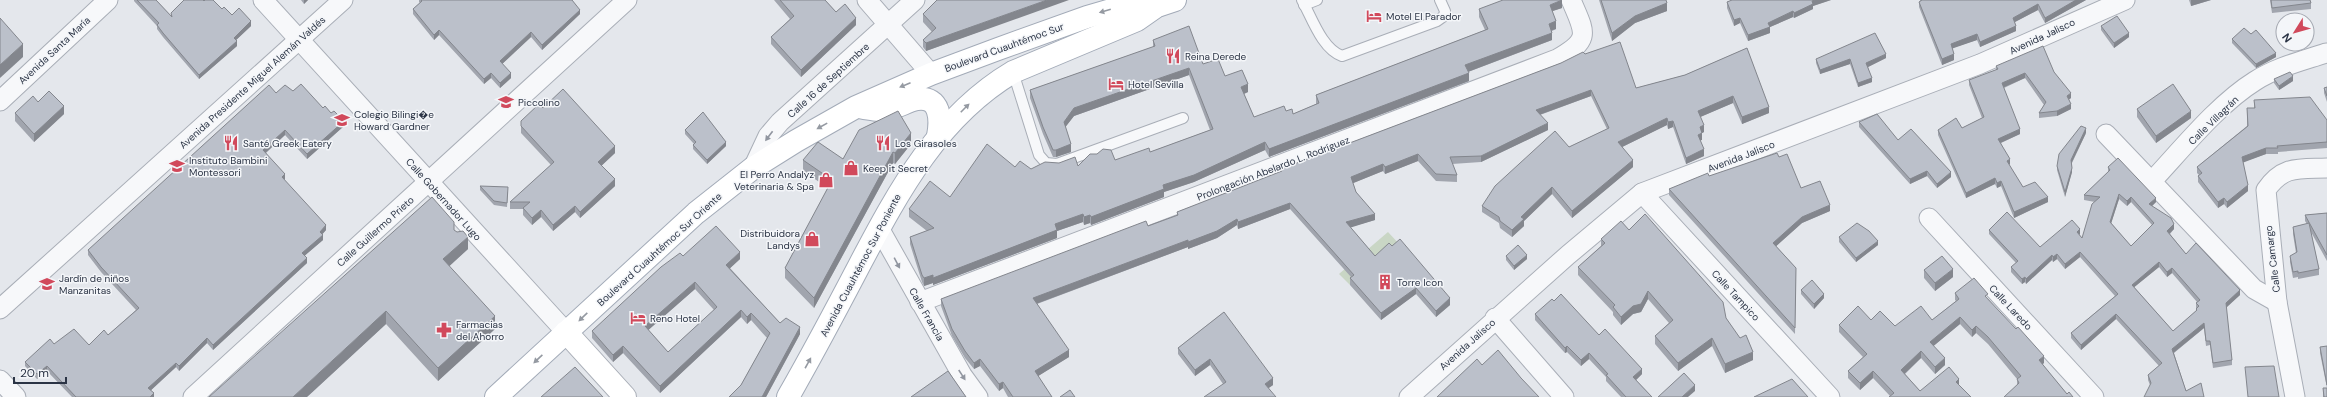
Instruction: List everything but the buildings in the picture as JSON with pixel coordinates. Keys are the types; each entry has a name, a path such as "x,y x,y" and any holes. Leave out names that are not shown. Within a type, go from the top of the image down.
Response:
{"main road":[{"name":"Boulevard Cuauhtémoc Sur","path":"938,136 966,106 997,82 1013,72 1137,20 1166,3"},
{"name":"Boulevard Cuauhtémoc Sur","path":"856,107 931,74 1087,17 1132,4 1166,3"},
{"path":"856,107 878,110 889,109 916,99 926,100 935,105 940,114 938,136"},
{"name":"Boulevard Cuauhtémoc Sur Oriente","path":"496,397 696,213 753,168 796,141 856,107"},
{"name":"Avenida Cuauhtémoc Sur Poniente","path":"788,397 879,228 909,176 938,136"},
{"name":"Calle Gobernador Lugo","path":"566,332 625,397"}],"street":[{"name":"Avenida Santa María","path":"0,101 108,0"},
{"name":"Calle Gobernador Lugo","path":"263,0 429,182 467,232 566,332"},
{"name":"Avenida Presidente Miguel Alemán Valdés","path":"0,309 343,0"},
{"name":"Calle Guillermo Prieto","path":"197,396 627,0"},
{"path":"867,0 931,74"},
{"name":"Calle 16 de Septiembre","path":"753,168 768,136 780,122 915,0"},
{"name":"Prolongación Abelardo L. Rodríguez","path":"920,302 1557,59 1574,50 1582,39 1584,29 1572,0"},
{"name":"Avenida Jalisco","path":"1410,397 1495,318 1642,194 1980,64 2124,0"},
{"name":"Calle Villagrán","path":"2152,181 2226,104 2255,81 2282,67 2326,53"},
{"path":"2106,134 2254,289 2277,302"},
{"name":"Calle Camargo","path":"2295,397 2277,302 2266,190 2273,180 2288,170 2327,168"},
{"name":"Calle Tampico","path":"1642,194 1830,397"},
{"name":"Calle Laredo","path":"1929,218 2094,397"},
{"name":"Calle Francia","path":"879,228 962,375 978,397"},
{"path":"1495,318 1564,397"},
{"path":"0,380 16,397"}],"lane":[{"path":"1317,0 1303,2 1326,44 1334,53 1342,56 1437,21 1444,16 1444,11 1440,0"},
{"path":"1013,72 1039,155 1046,163 1057,164 1183,118"}],"green space":[{"path":"1388,232 1400,245 1350,285 1339,274"}],"place":[{"name":"Motel El Parador","path":"1374,16"},
{"name":"Reina Derede","path":"1173,56"},
{"name":"Hotel Sevilla","path":"1116,84"},
{"name":"Piccolino","path":"506,102"},
{"name":"Colegio Bilingi�e Howard Gardner","path":"342,120"},
{"name":"Santé Greek Eatery","path":"231,143"},
{"name":"Los Girasoles","path":"883,143"},
{"name":"Instituto Bambini Montessori","path":"177,166"},
{"name":"Keep it Secret","path":"851,168"},
{"name":"El Perro Andalyz Veterinaria & Spa","path":"826,180"},
{"name":"Distribuidora Landys","path":"812,239"},
{"name":"Torre Icon","path":"1385,282"},
{"name":"Jardín de niños Manzanitas","path":"47,284"},
{"name":"Reno Hotel","path":"638,318"},
{"name":"Farmacias del Ahorro","path":"444,330"}]}
